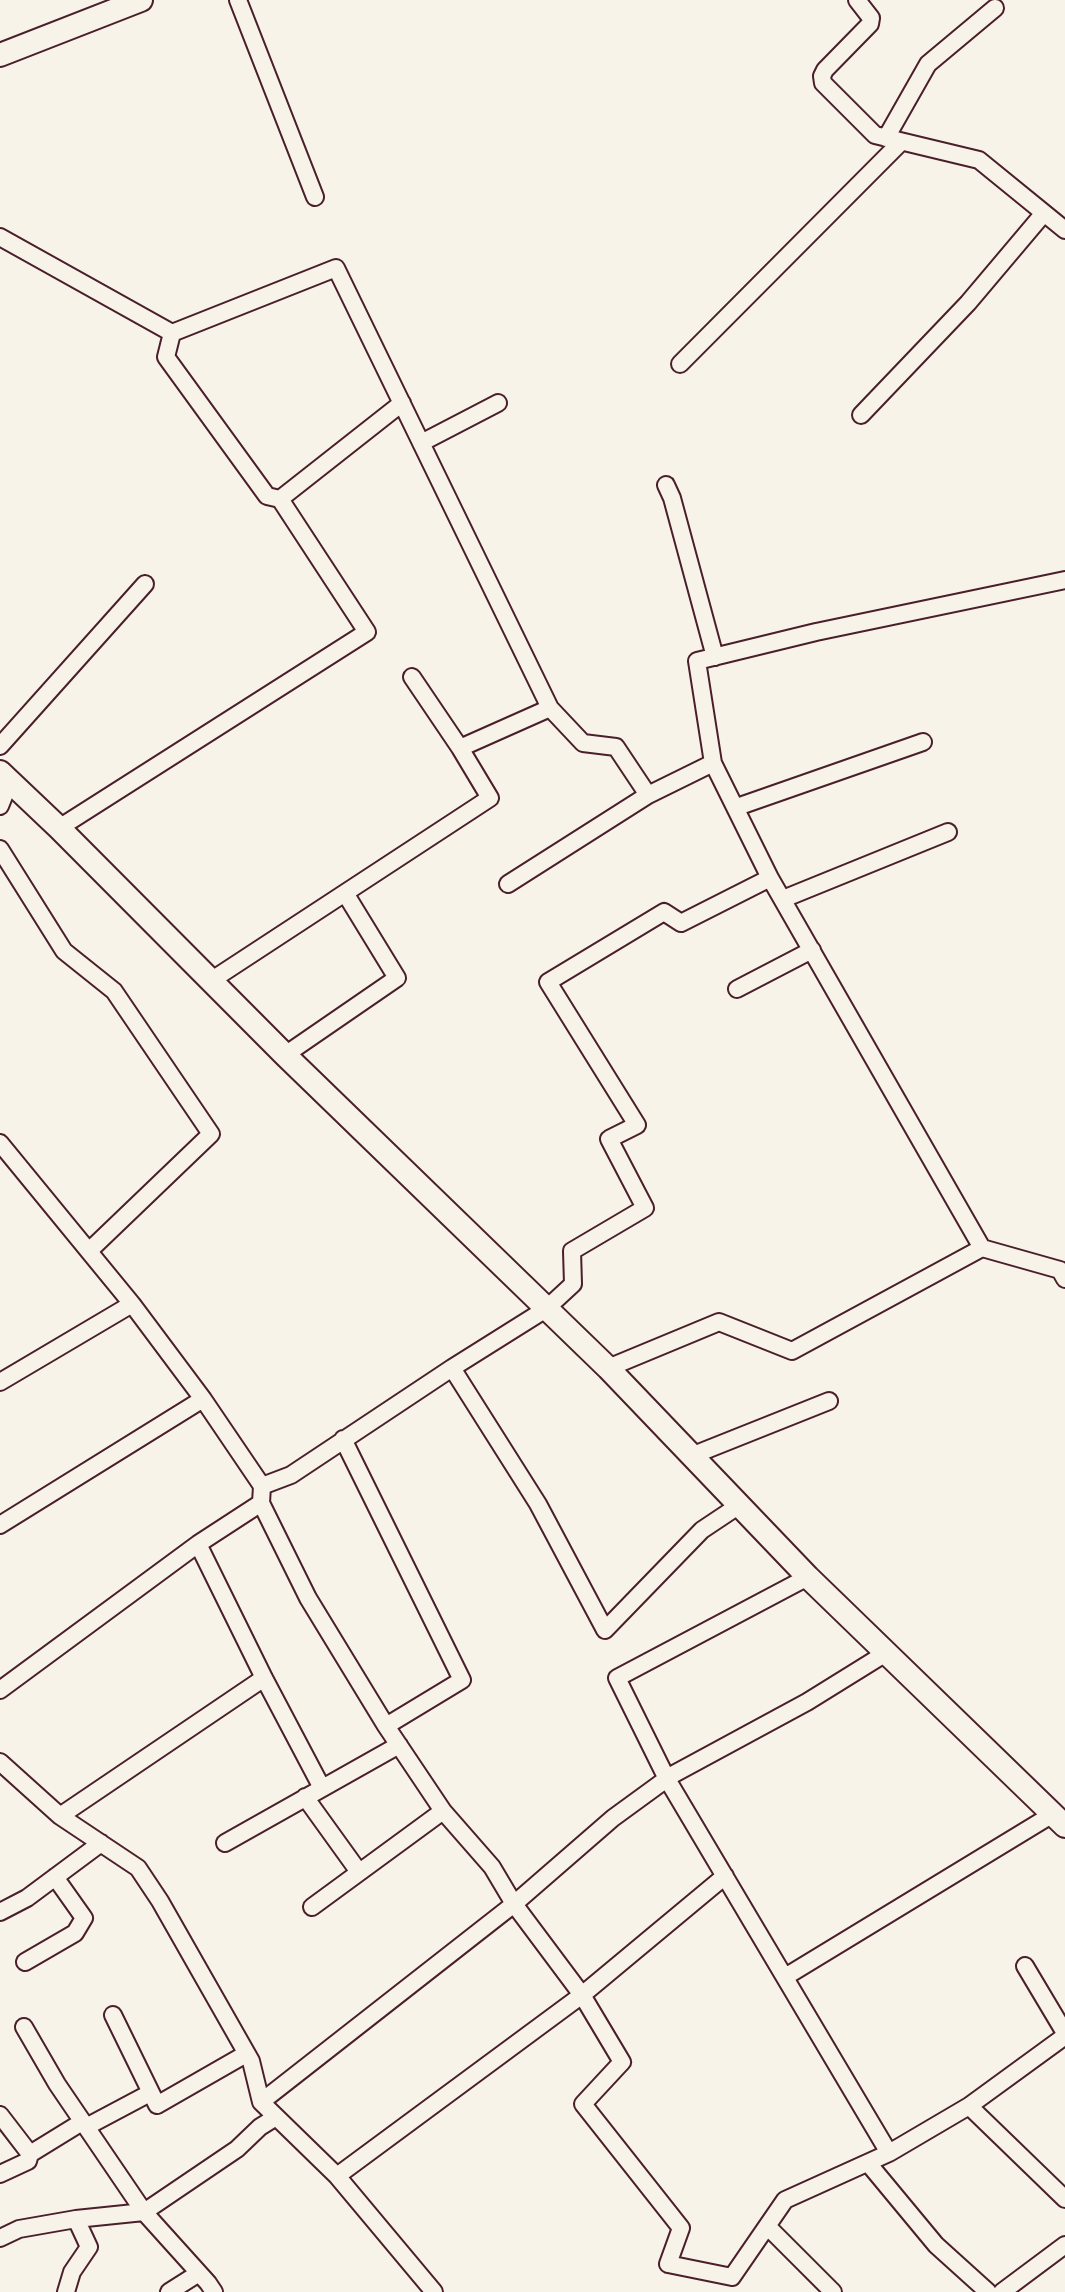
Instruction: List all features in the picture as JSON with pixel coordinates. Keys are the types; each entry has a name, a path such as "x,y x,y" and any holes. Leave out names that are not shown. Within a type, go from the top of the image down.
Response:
{"street":[{"path":"0,55 141,0"},
{"path":"238,0 315,197"},
{"path":"857,0 871,18 870,24 825,70 822,76 823,83 875,135 978,160 1065,230"},
{"path":"680,364 894,140 928,64 995,8"},
{"path":"861,415 968,303 1044,213"},
{"path":"0,237 172,334"},
{"path":"172,334 336,268 550,708 583,743 616,747 648,795"},
{"path":"59,828 367,632 280,499 267,496 166,357 172,334"},
{"path":"280,499 402,403"},
{"path":"421,443 498,403"},
{"path":"666,485 672,498 715,657"},
{"path":"982,1248 770,878 713,763 697,661 816,632 1065,580"},
{"path":"0,746 145,584"},
{"path":"212,980 490,798 460,748 412,677"},
{"path":"460,748 550,708"},
{"path":"736,807 922,742"},
{"path":"508,884 648,795 713,763"},
{"path":"5,776 212,980 285,1055 608,1368 808,1577 1059,1820 785,1977"},
{"path":"0,806 5,776"},
{"path":"783,899 948,832"},
{"path":"0,849 64,951 114,991 211,1134 89,1250"},
{"path":"0,1690 198,1544 262,1494 343,1439 546,1309 573,1284 572,1251 645,1208 609,1139 637,1125 548,982 664,912 681,922 770,878"},
{"path":"285,1055 397,978 345,893"},
{"path":"737,989 812,950"},
{"path":"0,1143 132,1304 203,1399 262,1494 308,1598 386,1726 442,1811 492,1867 514,1904 582,1995 622,2062 583,2104 681,2228 668,2264 732,2276 786,2200 889,2153 969,2106 1065,2034 1025,1966"},
{"path":"608,1368 719,1322 792,1351 982,1248 1060,1270 1065,1279"},
{"path":"0,1382 132,1304"},
{"path":"452,1368 538,1504 605,1630 702,1530 738,1506"},
{"path":"0,1525 203,1399"},
{"path":"691,1456 829,1401"},
{"path":"343,1439 462,1680 386,1726"},
{"path":"198,1544 264,1678 322,1788"},
{"path":"808,1577 617,1678 667,1779 889,2153"},
{"path":"261,2102 514,1904 614,1818 667,1779 807,1702 886,1653"},
{"path":"60,1816 264,1678"},
{"path":"225,1843 305,1796 399,1745"},
{"path":"0,1762 60,1816 138,1868 160,1901 251,2061 261,2102 337,2176 434,2292"},
{"path":"305,1796 359,1872"},
{"path":"312,1907 442,1811"},
{"path":"0,1912 27,1898 100,1843"},
{"path":"337,2176 582,1995 725,1876"},
{"path":"25,1962 76,1933 84,1918 55,1877"},
{"path":"113,2015 157,2105 246,2054"},
{"path":"24,2027 84,2124 144,2212 214,2292"},
{"path":"0,2174 28,2162 30,2154 84,2124 150,2093"},
{"path":"969,2106 1065,2199"},
{"path":"0,2115 30,2154"},
{"path":"0,2238 20,2229 76,2219 144,2212 237,2149 260,2127 276,2117"},
{"path":"868,2163 936,2245 988,2292"},
{"path":"66,2292 72,2272 89,2247 76,2219"},
{"path":"768,2227 833,2292"},
{"path":"1002,2292 1065,2245"},
{"path":"170,2292 199,2273"}]}
